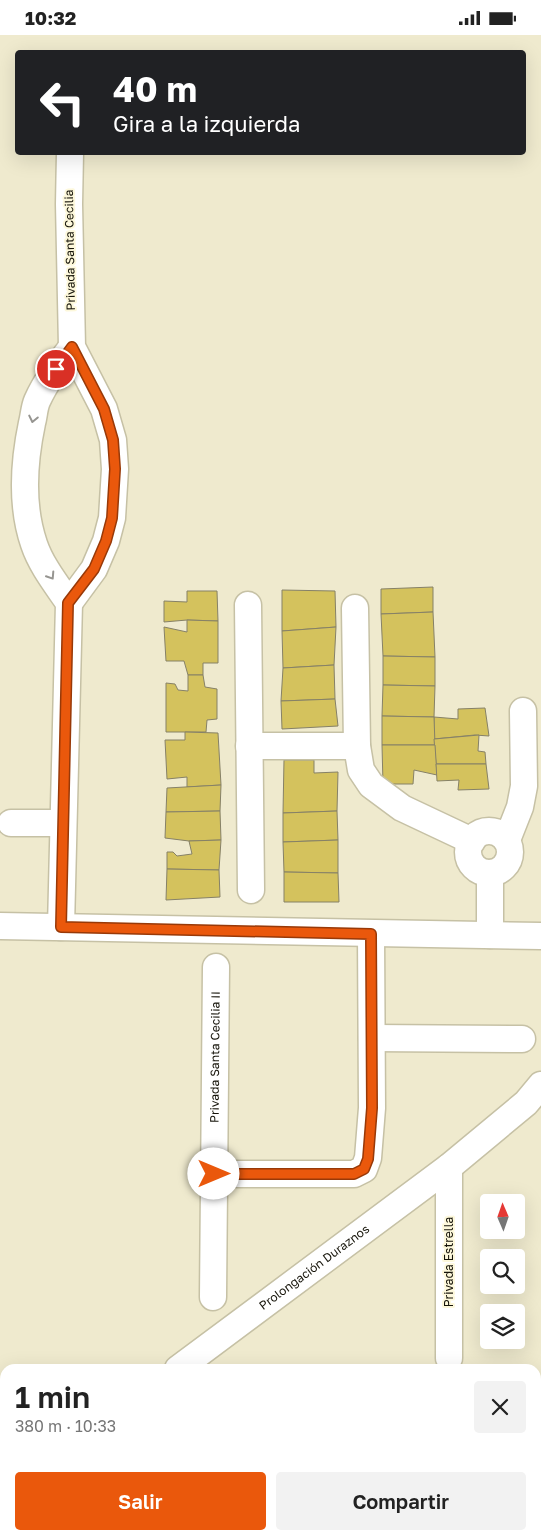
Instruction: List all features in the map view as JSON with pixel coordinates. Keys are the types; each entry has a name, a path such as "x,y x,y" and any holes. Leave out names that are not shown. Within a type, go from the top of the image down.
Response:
{"street":[{"name":"Privada Santa Cecilia","path":"68,603 94,569 106,541 112,518 115,469 113,440 104,409 72,347 70,155"},
{"path":"61,927 68,603 43,564 34,544 26,504 27,463 36,403 47,380 72,347"},
{"path":"248,605 251,890"},
{"path":"355,608 357,746 361,770 371,785 402,808 472,841"},
{"path":"508,841 520,807 524,786 523,711"},
{"path":"249,746 357,746"},
{"path":"11,823 63,823"},
{"path":"482,832 496,832 508,841 511,855 504,868 490,873 478,870 470,860 469,847 472,841 482,832"},
{"path":"490,873 490,935"},
{"path":"0,926 541,936"},
{"path":"214,1174 354,1174 364,1169 368,1159 371,1131 371,934"},
{"name":"Privada Santa Cecilia II","path":"213,1297 216,967"},
{"path":"372,1038 522,1039"},
{"name":"Prolongación Duraznos","path":"185,1364 449,1167 526,1103 541,1085"},
{"name":"Privada Estrella","path":"448,1358 449,1167"}],"building":[{"path":"433,587 433,612 381,614 381,589"},
{"path":"282,590 335,591 336,627 282,631"},
{"path":"187,591 217,591 218,621 187,620 164,622 164,601 187,602"},
{"path":"433,612 435,657 383,656 381,614"},
{"path":"187,620 218,621 218,663 203,663 203,675 188,675 184,661 166,661 164,627 187,632"},
{"path":"336,627 334,665 283,668 282,631"},
{"path":"383,656 435,657 435,686 383,685"},
{"path":"334,665 335,699 281,701 283,668"},
{"path":"188,675 203,675 205,687 217,689 217,719 207,720 206,732 166,732 166,683 175,684 178,690 188,691"},
{"path":"383,685 435,686 434,717 382,716"},
{"path":"335,699 338,726 282,729 281,701"},
{"path":"485,708 489,736 475,735 434,739 434,717 458,719 458,709"},
{"path":"382,716 434,717 435,745 382,745"},
{"path":"185,732 218,733 221,785 187,787 187,777 167,779 165,740 185,740"},
{"path":"479,735 478,751 485,752 486,764 436,764 434,739"},
{"path":"382,745 435,745 437,775 414,770 413,784 383,784"},
{"path":"284,760 314,760 314,773 338,772 337,811 283,813"},
{"path":"436,764 486,764 489,789 458,790 459,780 437,781"},
{"path":"221,785 220,811 166,812 167,788"},
{"path":"220,811 221,840 189,841 165,838 166,812"},
{"path":"337,811 338,840 283,842 283,813"},
{"path":"221,840 219,870 167,869 167,852 173,852 177,856 192,854 189,841"},
{"path":"338,840 338,873 284,872 283,842"},
{"path":"167,869 219,870 220,897 166,900"},
{"path":"284,872 338,873 339,902 284,902"}],"route":[{"path":"56,369 72,347 104,409 113,440 115,469 112,518 106,541 94,569 68,603 61,927 371,934 372,1108 371,1138 368,1159 364,1169 354,1174 214,1174"}]}
